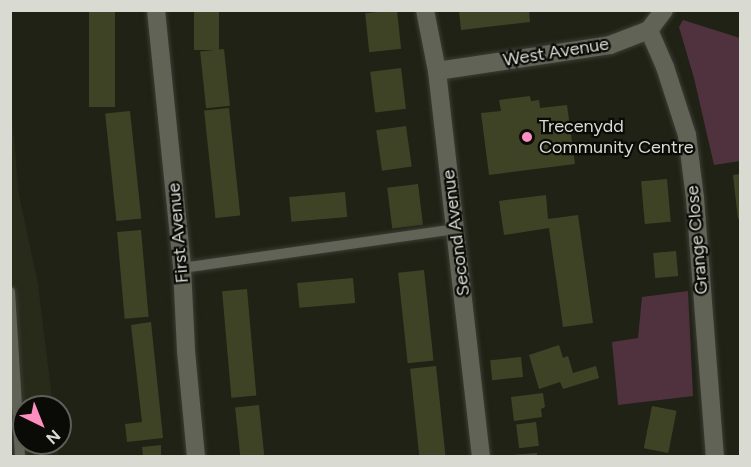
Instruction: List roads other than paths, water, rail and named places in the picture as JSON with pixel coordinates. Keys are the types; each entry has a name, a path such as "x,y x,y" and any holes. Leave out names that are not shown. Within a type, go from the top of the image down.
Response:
{"street":[{"name":"First Avenue","path":"156,10 182,268 186,351 196,456"},
{"name":"Second Avenue","path":"425,10 437,71 481,456"},
{"path":"649,30 664,10"},
{"name":"West Avenue","path":"437,71 610,45 649,30"},
{"name":"Grange Close","path":"649,30 665,67 687,135 695,198 715,456"}],"lane":[{"path":"182,268 455,229"},
{"path":"10,292 20,456"}],"place":[{"name":"Trecenydd Community Centre","path":"527,137"}]}
